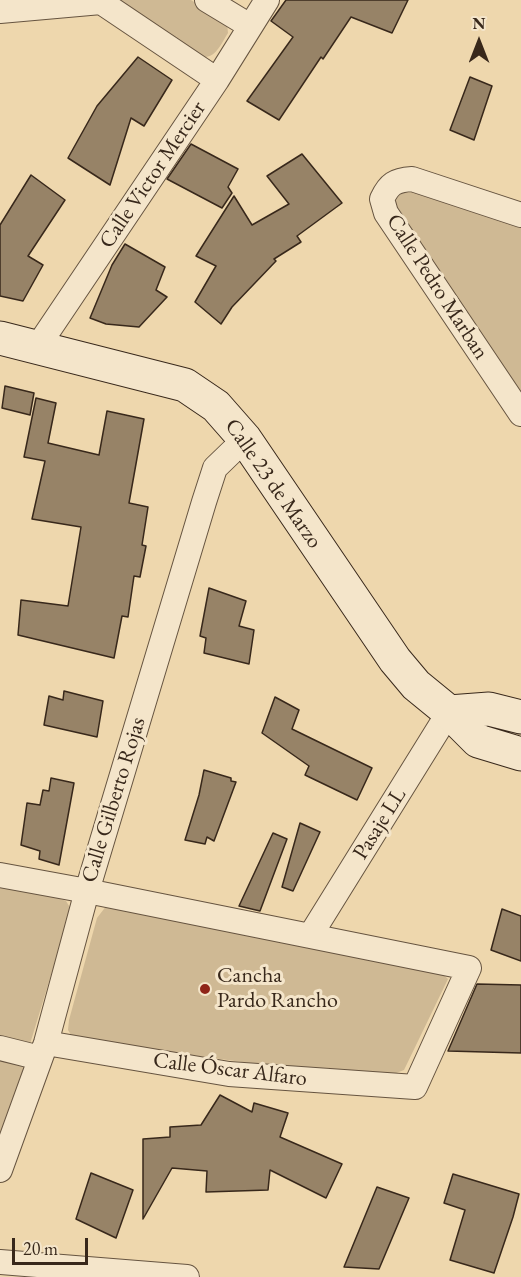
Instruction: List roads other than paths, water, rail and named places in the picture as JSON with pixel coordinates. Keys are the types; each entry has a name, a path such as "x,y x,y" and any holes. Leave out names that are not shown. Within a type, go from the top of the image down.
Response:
{"street":[{"path":"207,0 250,26"},
{"name":"Calle Victor Mercier","path":"36,349 217,80 267,0"},
{"path":"0,11 102,1 217,80"},
{"name":"Calle Pedro Marban","path":"521,215 412,179 399,180 388,186 382,198 386,213 521,414"},
{"name":"Calle 23 de Marzo","path":"0,338 185,385 216,406 245,440 395,660 416,685 449,712 478,741 521,754"},
{"name":"Calle Gilberto Rojas","path":"0,1170 43,1051 87,891 215,468 245,440"},
{"path":"449,712 489,709 521,717"},
{"name":"Pasaje LL","path":"310,936 449,712"},
{"path":"0,875 310,936"},
{"name":"Calle Óscar Alfaro","path":"0,1048 43,1051 229,1074 415,1087 469,968 310,936"},
{"path":"0,1262 188,1277"}],"place":[{"name":"Cancha Pardo Rancho","path":"205,989"}]}
